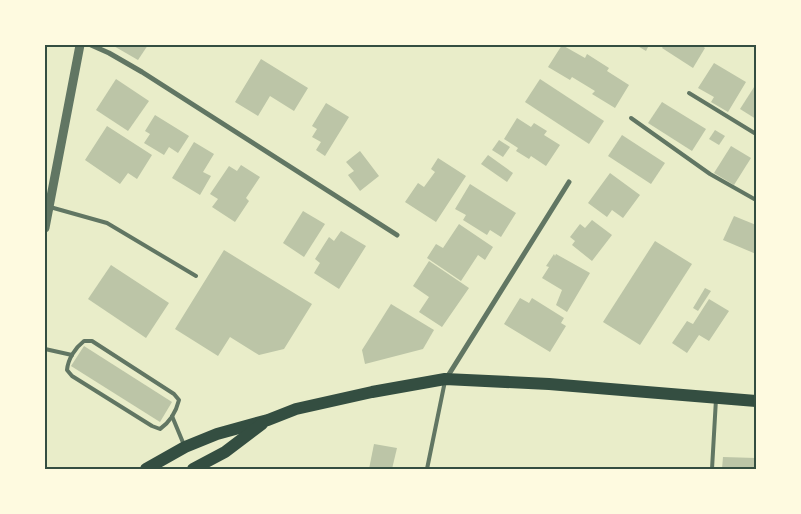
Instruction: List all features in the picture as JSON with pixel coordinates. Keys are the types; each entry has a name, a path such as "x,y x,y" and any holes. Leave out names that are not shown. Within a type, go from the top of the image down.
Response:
{"main road":[{"path":"146,469 185,447 217,434 268,420 296,409 372,392 446,379 549,384 756,400"},
{"path":"193,469 226,452 268,420"}],"street":[{"path":"45,228 80,45"},
{"path":"91,45 142,72 397,235"},
{"path":"446,379 569,182"}],"lane":[{"path":"689,93 756,134"},
{"path":"631,118 710,174 756,200"},
{"path":"49,207 107,223 196,276"},
{"path":"84,341 92,341 174,394 179,400 177,408 168,423 160,429 152,426 72,376 67,370 72,355 84,341"},
{"path":"45,349 72,355"},
{"path":"427,469 446,379"},
{"path":"712,469 716,397"},
{"path":"172,416 185,447"}],"building":[{"path":"112,45 148,45 138,60"},
{"path":"562,45 585,58 587,54 609,68 607,71 629,85 615,108 592,94 595,91 572,77 570,80 548,67"},
{"path":"636,45 649,45 646,51"},
{"path":"664,45 701,45 705,48 693,68 662,48"},
{"path":"261,59 308,88 294,111 270,96 258,116 235,102"},
{"path":"714,63 746,82 728,112 711,102 714,97 698,88"},
{"path":"116,79 149,101 128,131 96,110"},
{"path":"540,79 604,121 589,144 525,102"},
{"path":"756,84 756,119 740,109"},
{"path":"662,102 706,129 692,151 648,123"},
{"path":"326,103 349,117 325,156 316,150 321,142 312,137 317,129 312,126"},
{"path":"155,115 189,136 178,153 169,147 164,155 144,143 150,134 145,131"},
{"path":"517,118 531,127 534,123 547,131 544,135 560,145 546,166 531,156 529,159 516,151 518,148 504,139"},
{"path":"107,126 152,155 137,179 128,173 120,184 85,160"},
{"path":"715,130 725,136 719,145 709,139"},
{"path":"622,135 665,163 651,184 608,156"},
{"path":"499,140 510,147 503,157 492,150"},
{"path":"194,142 214,154 203,172 211,176 200,195 172,178"},
{"path":"731,146 751,158 734,185 714,173"},
{"path":"360,151 379,176 360,191 348,175 354,171 346,162"},
{"path":"488,155 513,173 507,182 481,164"},
{"path":"438,158 466,176 436,222 405,202 418,183 424,187 435,172 431,169"},
{"path":"241,165 260,177 246,198 249,201 235,222 212,207 218,199 210,194 229,166 237,171"},
{"path":"610,173 640,195 623,218 612,210 607,217 588,203"},
{"path":"470,184 516,213 501,237 490,230 487,235 463,220 466,215 455,209"},
{"path":"303,211 325,224 304,257 283,243"},
{"path":"734,216 756,225 756,254 723,240"},
{"path":"592,220 612,235 592,261 572,245 575,241 570,237 580,224 585,228"},
{"path":"459,224 493,247 485,260 478,255 461,281 427,258 436,244 443,248"},
{"path":"341,231 366,246 339,289 314,273 320,263 315,259 329,237 334,241"},
{"path":"655,241 692,264 640,345 603,322"},
{"path":"224,250 312,304 284,349 259,355 230,337 218,356 175,329"},
{"path":"554,254 590,273 567,312 556,305 562,290 542,278 549,267 546,266"},
{"path":"429,261 469,288 442,327 419,312 429,297 413,286"},
{"path":"111,265 169,303 146,338 88,299"},
{"path":"705,288 711,291 698,311 693,308"},
{"path":"520,298 529,303 532,298 564,318 561,323 566,326 550,352 504,324"},
{"path":"709,299 729,311 709,341 699,335 687,353 672,343 687,321 693,324"},
{"path":"391,304 434,330 423,349 365,364 362,350"},
{"path":"84,346 172,402 160,422 71,366"},
{"path":"374,444 397,448 392,469 369,469"},
{"path":"723,457 756,458 756,469 722,469"}]}
